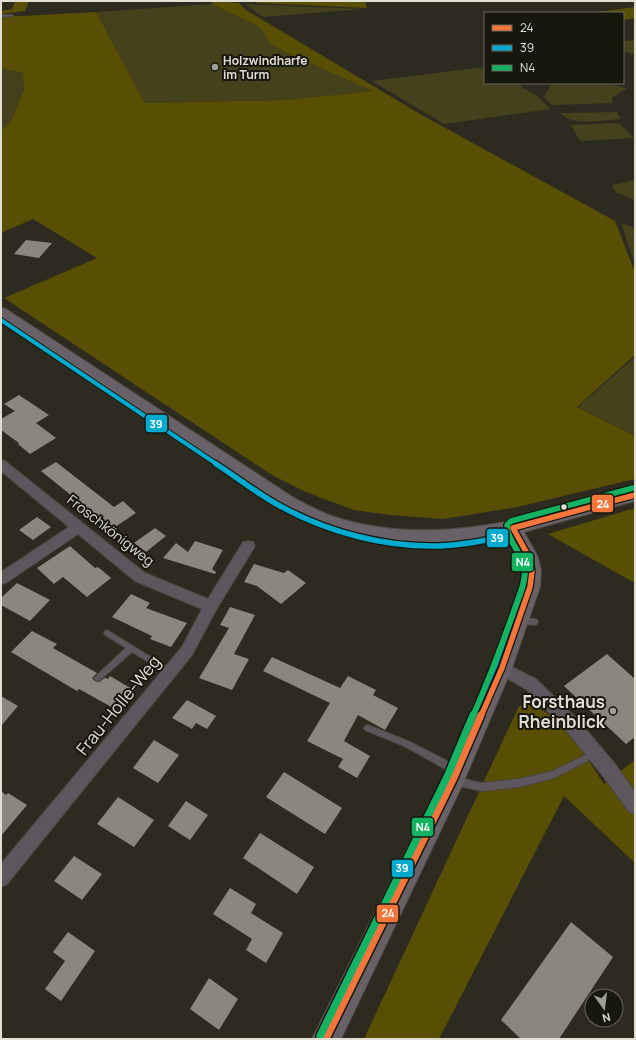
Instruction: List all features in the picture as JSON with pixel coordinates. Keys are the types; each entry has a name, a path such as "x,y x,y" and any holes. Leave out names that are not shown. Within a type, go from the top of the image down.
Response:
{"main road":[{"path":"1,312 285,501 332,523 388,536 420,538 458,537 513,528 635,495"},
{"path":"326,1039 455,776 502,668 527,621 532,571 528,557 513,528"}],"street":[{"name":"Froschkönigweg","path":"1,464 140,577 211,606"},
{"path":"1,578 79,527"},
{"name":"Frau-Holle-Weg","path":"1,878 187,651 211,606 248,546"},
{"path":"502,668 531,684 571,724 596,753 635,806"}],"lane":[{"path":"1,16 12,16"},
{"path":"107,633 170,672"},
{"path":"98,678 131,648"},
{"path":"368,728 407,744 455,776 482,788 519,783 554,774 596,753"}],"shaded area":[{"path":"15,1 29,1 25,11 1,14 1,11 12,9"},
{"path":"215,1 239,3 246,10 420,114 615,221 635,272 635,355 577,407 635,436 635,479 517,507 443,519 390,515 354,510 306,492 272,475 4,298 97,258 33,219 1,233 1,131 11,121 24,90 23,73 1,68 1,20 3,17 96,12 145,103 284,100 373,91 272,45 258,26 211,4"},
{"path":"259,1 365,1 367,8 256,3"},
{"path":"211,4 258,26 272,45 289,54 374,91 284,100 145,103 96,12"},
{"path":"245,4 364,9 263,17"},
{"path":"635,7 635,18 624,20 624,12 598,12"},
{"path":"635,40 635,55 624,51 624,41"},
{"path":"484,67 484,84 517,84 536,95 551,109 444,124 372,81"},
{"path":"1,68 23,73 24,90 11,121 1,131"},
{"path":"551,84 609,84 627,88 612,98 613,103 552,105 544,97"},
{"path":"617,112 620,119 588,122 573,120 560,113"},
{"path":"619,123 634,138 580,141 571,125"},
{"path":"635,180 635,200 615,192 612,185"},
{"path":"621,223 635,228 635,265"},
{"path":"635,357 635,436 578,407"},
{"path":"635,508 635,582 548,534"},
{"path":"531,705 554,718 564,728 582,750 604,784 635,760 635,863 564,796 439,1039 364,1039 519,706"}],"building":[{"path":"26,240 52,243 39,258 14,254"},
{"path":"19,395 49,415 36,423 56,438 30,454 18,444 19,443 1,430 1,419 15,411 4,404"},
{"path":"56,462 114,507 123,501 136,513 109,531 96,519 98,517 41,471"},
{"path":"37,517 51,527 33,540 19,530"},
{"path":"155,528 166,536 146,552 134,543"},
{"path":"195,541 223,550 212,569 216,572 215,574 163,558 176,543 188,552"},
{"path":"70,546 95,568 98,567 111,578 87,597 63,577 54,584 37,568"},
{"path":"254,564 284,573 288,570 306,583 281,604 257,586 244,582"},
{"path":"17,583 50,600 30,621 1,605 1,598"},
{"path":"131,594 150,603 146,608 187,623 171,647 150,639 152,636 112,617"},
{"path":"230,607 255,615 234,654 249,659 232,690 199,678 229,628 220,625"},
{"path":"32,631 57,644 53,648 97,673 92,678 95,681 99,682 105,678 108,679 110,676 132,689 115,709 79,689 77,691 11,652"},
{"name":"Forsthaus Rheinblick","path":"607,654 635,679 635,737 626,744 564,686"},
{"path":"272,657 340,688 348,676 376,690 373,695 398,708 385,730 358,715 344,741 370,756 357,778 338,767 343,759 307,741 330,703 263,671"},
{"path":"1,696 18,706 1,726"},
{"path":"187,700 216,716 207,729 196,723 192,729 172,718"},
{"path":"154,740 179,755 158,783 133,768"},
{"path":"284,772 342,808 325,834 266,797"},
{"path":"1,791 6,795 8,793 27,805 1,836"},
{"path":"118,797 154,820 134,847 97,824"},
{"path":"186,801 208,815 190,840 168,826"},
{"path":"260,833 314,867 297,894 243,858"},
{"path":"74,856 102,874 82,900 54,881"},
{"path":"230,888 256,904 251,913 283,933 266,963 246,950 252,939 213,914"},
{"path":"571,922 613,957 593,988 584,988 584,1001 559,1039 521,1039 501,1020"},
{"path":"68,932 95,951 61,1001 45,989 65,961 53,952"},
{"path":"209,978 238,999 219,1030 190,1009"}],"transit line":[{"name":"39","path":"1,320 281,507 299,516 356,536 396,544 416,546 437,546 509,536 522,559 525,571 523,585 495,665 447,777 320,1036"},
{"name":"N4","path":"320,1036 447,777 495,665 523,585 525,571 522,559 507,531 507,525 511,521 633,488"},
{"name":"24","path":"513,528 635,495"},
{"name":"24","path":"326,1039 453,780 502,668 530,587 532,571 529,557 513,528"}],"place":[{"name":"Holzwindharfe im Turm","path":"215,67"},
{"name":"Forsthaus Rheinblick","path":"613,711"}]}
